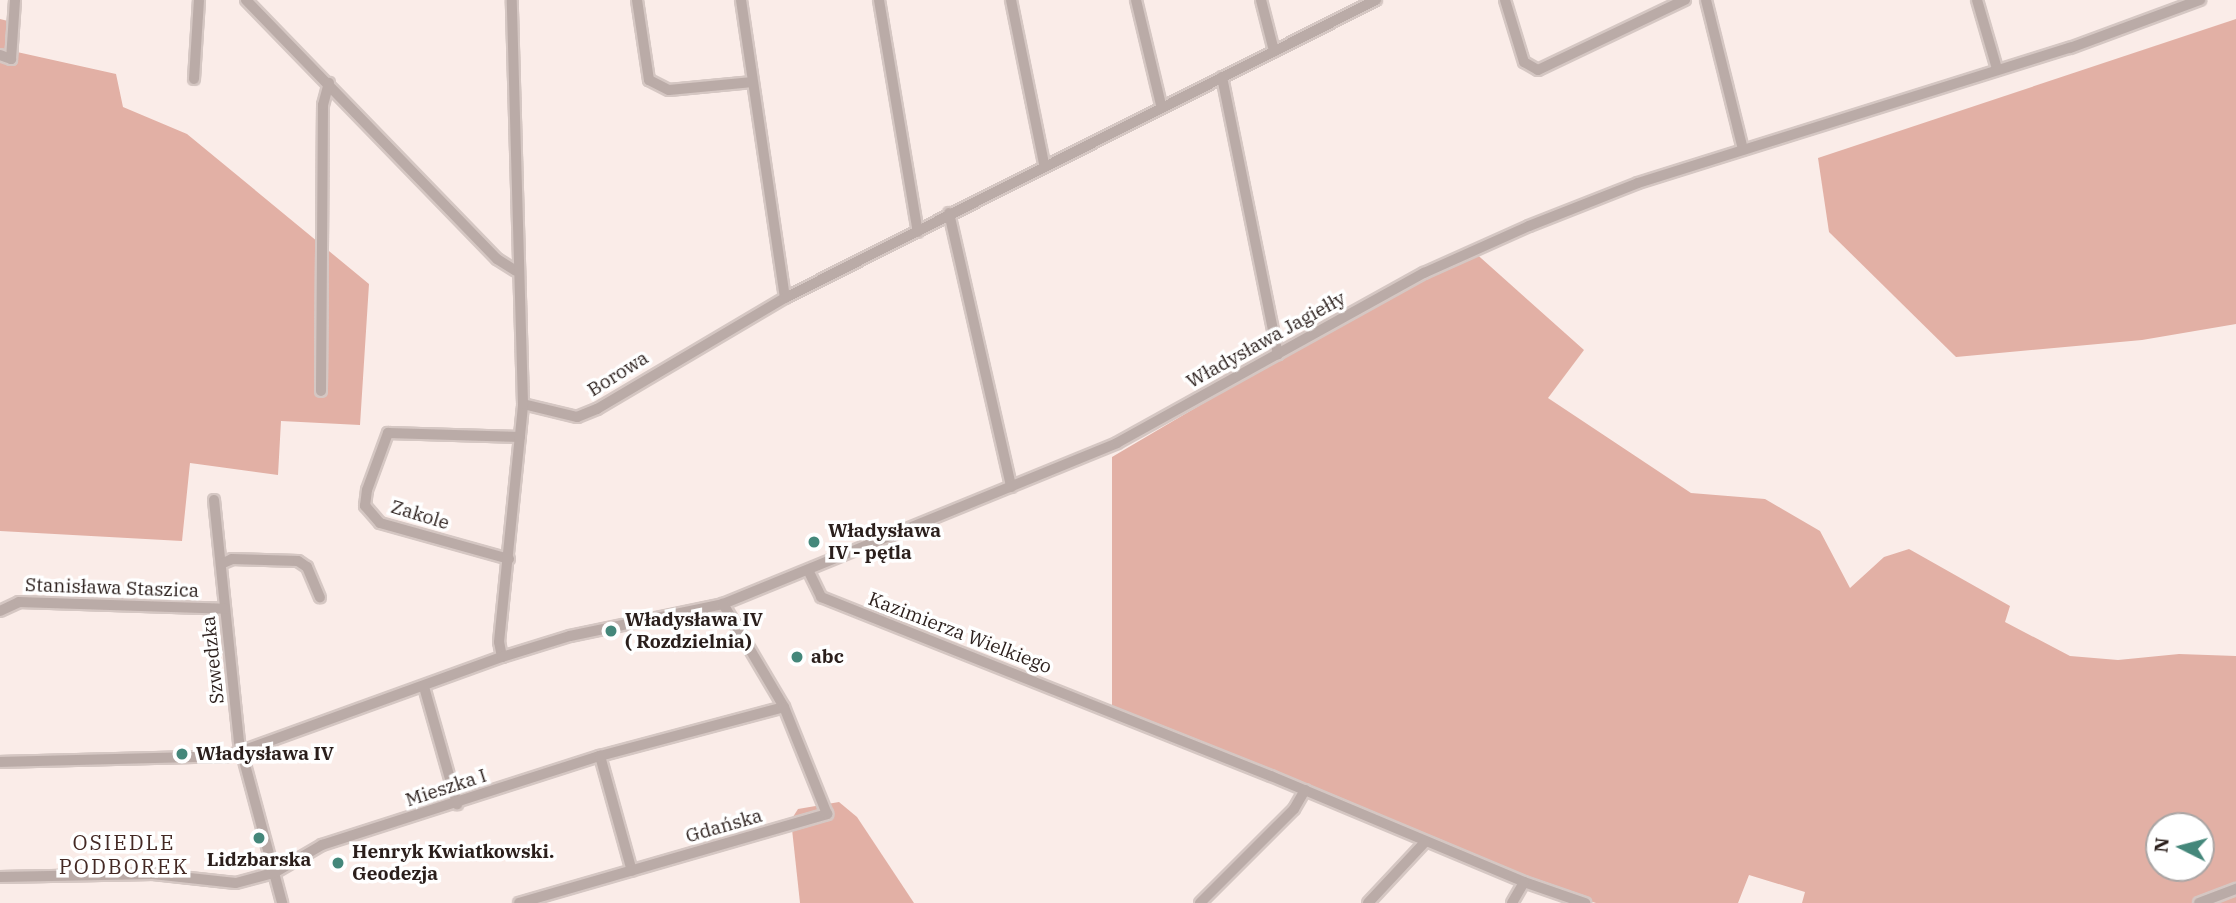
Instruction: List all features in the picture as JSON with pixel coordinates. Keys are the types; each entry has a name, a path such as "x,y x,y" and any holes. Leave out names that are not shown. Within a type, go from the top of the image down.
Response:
{"street":[{"path":"0,55 11,59 15,0"},
{"path":"194,79 199,0"},
{"path":"246,0 497,259 516,271"},
{"path":"502,657 499,642 523,404 516,271 512,0"},
{"path":"637,0 649,80 669,90 753,82"},
{"path":"741,0 785,298"},
{"path":"879,0 918,232"},
{"path":"1011,0 1044,164"},
{"path":"1136,0 1161,105"},
{"path":"1261,0 1274,51"},
{"name":"Borowa","path":"523,404 576,417 597,409 785,298 1161,105 1376,0"},
{"path":"1505,0 1524,62 1538,69 1685,0"},
{"path":"1706,0 1743,149"},
{"path":"1978,0 1997,69"},
{"name":"Władysława Jagiełły","path":"809,572 1117,443 1472,250 1638,183 2151,21 2200,0"},
{"path":"1222,77 1278,354"},
{"path":"321,391 323,105 329,83"},
{"path":"949,213 1011,487"},
{"name":"Zakole","path":"509,559 380,523 365,506 367,490 388,433 520,437"},
{"name":"Szwedzka","path":"214,500 243,752"},
{"path":"221,564 232,559 298,561 307,567 320,597"},
{"path":"0,762 213,759 243,752 502,657 570,636 723,604 809,572"},
{"name":"Kazimierza Wielkiego","path":"809,572 821,597 1306,790 1524,882 1585,903"},
{"name":"Stanisława Staszica","path":"0,611 19,602 225,609"},
{"path":"723,604 785,707"},
{"path":"424,687 457,804"},
{"name":"Mieszka I","path":"0,877 153,874 215,884 274,873 322,845 457,804 600,756 785,707"},
{"name":"Gdańska","path":"519,903 827,814 785,707"},
{"path":"243,752 282,903"},
{"path":"600,756 632,871"},
{"path":"1200,903 1294,809 1306,790"},
{"path":"1368,903 1425,842"},
{"path":"1512,903 1524,882"},
{"path":"2199,903 2236,889"}],"shaded area":[{"path":"0,19 16,23 17,52 116,74 123,107 187,134 369,284 360,425 281,421 278,475 190,463 182,541 0,531"},
{"path":"2236,19 2236,324 2142,340 1956,357 1829,232 1818,158"},
{"path":"1472,250 1584,350 1548,398 1691,493 1765,499 1820,531 1850,588 1884,557 1909,549 2010,606 2005,622 2070,656 2118,660 2179,654 2236,656 2236,903 1802,903 1805,892 1749,875 1738,903 1596,903 1524,882 1112,712 1112,457 1424,273"},
{"path":"839,802 857,817 914,903 800,903 791,820 798,809"}],"place":[{"name":"Władysława IV - pętla","path":"814,542"},
{"name":"Władysława IV ( Rozdzielnia)","path":"611,631"},
{"name":"abc","path":"797,657"},
{"name":"Władysława IV","path":"182,754"},
{"name":"Lidzbarska","path":"259,838"},
{"name":"Henryk Kwiatkowski. Geodezja","path":"338,863"}],"district":[{"name":"OSIEDLE PODBOREK","path":"124,854"}]}
